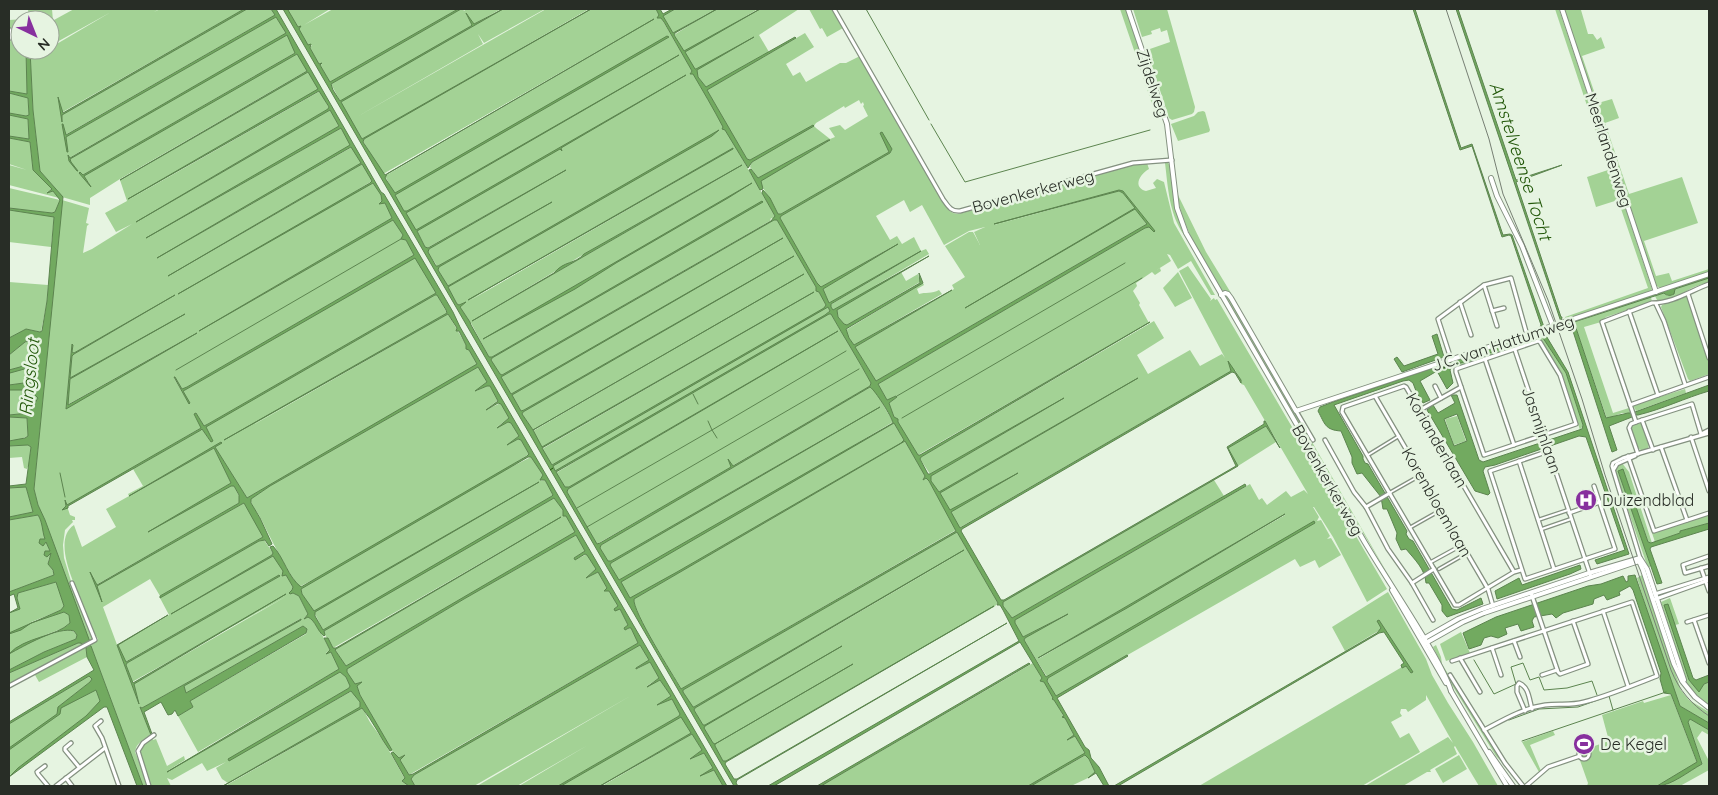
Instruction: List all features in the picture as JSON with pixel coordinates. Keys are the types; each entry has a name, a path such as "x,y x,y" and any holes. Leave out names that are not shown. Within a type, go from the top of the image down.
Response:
{"street":[{"name":"Bovenkerkerweg","path":"834,9 943,199 953,211 960,211 1133,163 1172,160 1177,208 1186,234 1219,295 1380,568 1399,596 1451,691 1507,786"},
{"name":"Zijdelweg","path":"1128,9 1167,124 1172,160"},
{"name":"Meerlandenweg","path":"1562,9 1656,292"},
{"path":"9,30 9,38"},
{"path":"1491,178 1497,196 1522,246 1553,326"},
{"name":"J.C. van Hattumweg","path":"1296,411 1709,274"},
{"path":"1451,359 1438,319 1484,285 1511,278 1527,334"},
{"path":"1636,422 1602,322 1629,311 1688,294 1691,290 1709,284"},
{"path":"1484,285 1497,326"},
{"name":"Bovenkerkerweg","path":"1219,295 1224,293 1228,294 1231,298 1313,440"},
{"path":"1688,294 1709,358"},
{"path":"1460,302 1471,335"},
{"path":"1656,303 1685,384"},
{"path":"1492,312 1504,308"},
{"path":"1629,311 1658,395"},
{"path":"1538,341 1540,342 1560,375 1576,424 1544,437 1484,455 1456,369 1485,359 1538,341"},
{"name":"Jasmijnlaan","path":"1515,350 1590,575"},
{"path":"1485,359 1514,445"},
{"path":"1630,405 1709,377"},
{"name":"Korianderlaan","path":"1514,572 1405,386 1342,409 1388,494 1410,528 1432,570 1455,605 1459,605 1514,572 1521,570"},
{"path":"1434,386 1441,398"},
{"path":"1420,410 1461,387"},
{"name":"Korenbloemlaan","path":"1375,396 1488,589 1494,607"},
{"path":"1638,454 1630,428 1631,424 1692,404 1702,434"},
{"path":"1642,420 1653,450"},
{"path":"1709,431 1628,458 1616,460 1613,463 1614,473 1640,559 1654,597 1674,664 1682,681 1695,697 1709,708"},
{"name":"Korianderlaan","path":"1368,455 1399,436"},
{"path":"1691,437 1709,491"},
{"path":"1325,440 1354,492 1366,507 1388,549 1412,583 1433,620"},
{"path":"1662,447 1687,520"},
{"path":"1549,450 1490,471 1525,579 1614,549 1594,486"},
{"path":"1628,458 1654,531 1709,513"},
{"path":"1519,461 1554,569"},
{"name":"Korianderlaan","path":"1388,494 1421,475"},
{"path":"1366,507 1388,494"},
{"path":"1538,520 1600,502"},
{"name":"Korianderlaan","path":"1410,528 1442,510"},
{"path":"1541,529 1571,519"},
{"path":"1430,563 1462,544"},
{"path":"1439,569 1467,553"},
{"path":"1709,556 1682,565 1685,573 1709,566"},
{"path":"1424,641 1483,611 1640,559"},
{"path":"1701,568 1707,579 1709,591"},
{"path":"1412,583 1432,570"},
{"path":"1654,597 1707,579"},
{"path":"9,686 96,640 72,583"},
{"path":"1532,595 1543,631 1560,674 1588,664 1573,621"},
{"path":"1452,661 1632,602 1657,676 1568,705 1555,704 1525,711 1484,730"},
{"path":"1603,611 1628,686"},
{"path":"1687,622 1709,615"},
{"path":"1694,620 1709,663"},
{"path":"1514,641 1520,657"},
{"path":"1492,648 1501,675"},
{"path":"1460,658 1480,692"},
{"path":"1542,676 1557,670"},
{"path":"1450,674 1505,763 1526,786 1548,767 1580,756"},
{"path":"1525,711 1517,692 1519,683 1527,690 1532,709"},
{"path":"101,722 94,726 102,738 118,786"},
{"path":"149,786 138,750 143,743 154,736"},
{"path":"72,743 65,750 79,767"},
{"path":"56,786 105,748"},
{"name":"Bovenkerkerweg","path":"1486,749 1494,757 1513,786"},
{"path":"45,766 38,774 48,786"},
{"path":"66,778 72,786"}],"shaded area":[{"path":"28,9 52,10 28,10"},
{"path":"74,9 159,9 154,12 160,9 244,9 61,113 62,121 62,115 247,9 271,9 275,15 65,135 68,152 66,137 276,17 286,33 69,158 68,155 70,162 70,159 287,34 296,52 83,175 80,172 79,173 89,184 83,176 297,54 308,70 120,179 90,198 90,205 62,197 40,171 33,110 30,60 60,60 60,42 111,12 60,40 60,17"},
{"path":"247,9 62,115 62,122 58,97 63,113"},
{"path":"271,9 276,9 727,786 723,786 714,770 700,776 713,768 704,753 690,759 702,750 692,734 600,786 691,733 681,717 558,786 679,716 680,714 672,699 657,705 671,696 660,680 647,687 659,678 650,662 636,669 649,660 640,645 414,775 411,779 415,786 409,786 402,781 405,778 391,753 393,752 399,758 405,755 400,760 409,775 413,774 638,643 631,628 625,630 624,628 628,625 620,609 615,611 614,609 618,606 609,591 604,591 607,588 598,572 586,578 596,569 587,555 585,554 575,560 574,558 585,551 576,535 347,669 355,684 362,682 357,686 360,695 392,750 390,751 362,708 223,786 360,707 360,702 351,691 229,761 228,759 349,688 346,677 340,672 167,772 339,669 331,652 326,654 330,650 324,638 328,638 333,648 336,648 561,517 336,649 346,666 575,532 566,516 563,516 563,510 554,498 324,631 324,636 311,619 308,617 304,619 308,614 299,596 289,593 293,587 286,575 282,576 283,571 273,556 171,614 272,555 270,547 273,546 293,578 301,587 527,456 529,454 521,440 518,439 507,445 519,436 511,423 508,422 497,428 509,418 501,404 498,403 486,410 498,401 490,386 475,391 487,382 478,367 270,486 251,499 251,503 272,544 269,546 265,540 259,541 160,598 160,596 263,537 244,503 97,586 102,602 90,572 97,585 239,503 239,495 234,486 231,486 148,532 231,483 214,448 129,496 221,442 215,447 247,498 477,364 469,350 466,349 459,331 456,331 457,328 448,314 224,440 447,313 437,295 435,295 206,427 213,441 211,442 202,429 62,510 66,506 65,500 67,505 201,428 194,414 196,413 204,426 436,293 415,258 183,391 189,404 174,377 182,389 187,387 414,255 406,240 401,239 403,235 393,220 199,331 392,218 385,203 379,204 382,201 381,195 373,183 178,294 370,183 372,181 362,164 168,276 361,163 351,147 157,258 350,145 341,128 146,238 339,126 330,110 136,222 328,109 329,107 319,91 128,199 318,89 308,72 120,180 307,71 297,54 84,176 91,187 79,173 83,175 295,53 287,35 70,159 78,171 69,161 68,155 70,158 286,33 276,17 66,137 68,152 62,124 66,135 275,15","holes":["531,457 543,475 540,480 545,480 552,496 323,630 315,616 315,612 539,482 314,611 302,594 301,589"]},
{"path":"283,9 290,9 288,10 298,27 301,26 299,29 308,45 311,44 310,48 319,64 322,63 320,65 330,82 461,9 331,84 340,101 471,26 466,13 474,24 503,9 341,102 362,139 591,9 364,139 363,142 385,175 654,19 387,174 385,178 395,193 667,36 669,37 395,195 404,211 407,211 679,55 406,213 416,230 686,75 561,148 562,151 560,149 417,231 425,247 428,248 566,170 429,249 428,252 436,266 438,266 552,202 439,267 438,270 448,286 719,130 712,136 448,287 457,304 466,302 460,307 489,357 492,357 763,202 492,358 491,360 502,375 771,221 775,216 762,193 763,190 770,198 778,214 781,214 889,152 880,133 882,132 892,149 890,153 780,218 821,287 898,244 823,289 829,303 921,251 831,304 833,310 929,256 837,310 838,317 847,325 920,283 919,273 923,283 846,329 854,345 952,290 855,347 876,381 1147,224 1135,209 965,308 1135,208 1123,193 1119,191 994,224 1119,190 1123,191 1155,231 1149,227 1145,228 878,384 887,400 897,397 889,403 894,417 898,419 918,455 920,455 1150,322 921,457 920,459 928,474 930,474 1064,398 931,476 931,481 939,492 1138,378 940,493 950,510 1018,473 951,512 960,528 1231,371 1228,361 1241,380 1241,383 1235,373 1232,372 962,529 961,531 1001,600 1236,466 1227,447 1264,424 1265,421 1280,448 1266,426 1228,448 1238,466 1003,602 1003,606 1012,618 1245,484 1246,486 1015,620 1023,637 1068,614 1024,640 1046,677 1314,521 1315,523 1048,678 1047,681 1056,696 1128,656 1057,698 1109,786 1104,786 1096,773 1088,778 1095,772 1085,755 1028,786 1085,753 1075,736 1067,740 1074,735 1065,718 1062,717 1064,716 1052,699 1044,682 1040,681 1042,678 1020,642 774,786 768,786 1019,641 957,532 683,690 694,707 964,550 695,708 694,710 703,725 705,725 842,646 705,726 704,728 715,744 723,761 726,761 994,606 726,762 725,764 734,779 737,779 1007,623 737,780 738,786 734,786","holes":["777,220 816,287 816,291 819,292 826,305 824,308 552,465 542,448 814,292 542,447 522,414 523,412 794,256 524,410 521,411 512,395 783,238 511,394 501,377","828,307 830,311 825,315 555,471 553,466","829,314 831,314 871,383 870,386 733,466 728,459 731,467 600,543 597,544 567,492 568,489 838,331 569,487 565,487 556,472","870,387 892,420 893,423 619,580 610,565 611,563 880,407 611,561 608,561 600,548 601,545","894,423 904,440 901,443 630,598 621,582","905,441 925,476 923,480 926,478 929,481 956,531 681,689 662,658 635,606 634,599"]},
{"path":"330,9 304,25 333,9 458,9 330,82 320,65 322,64 319,64 310,48 312,45 308,45 298,28 301,26 298,27 288,10"},
{"path":"461,9 465,11 464,9 501,9 474,24 469,18 471,26 356,93 503,9 545,9 484,43 478,34 483,44 355,118 546,9 589,9 388,125 591,9 656,9 692,71 690,73 693,73 775,216 770,221 502,375 499,374 491,360 492,358 762,201 489,357 460,307 464,303 457,304 448,287 719,131 448,286 438,270 439,267 514,224 438,266 428,252 429,249 541,184 427,248 417,231 425,225 416,230 414,229 406,214 407,212 404,211 395,196 397,193 394,193 385,176 654,19 383,174 341,103 343,100 340,101 331,84","holes":["733,149 469,301 508,277","741,166 472,321 584,254"]},
{"path":"656,9 660,9 663,14 675,9 663,16 673,33 717,9 675,33 674,35 684,51 760,9 685,52 696,69 754,37 697,70 698,77 706,87 796,38 707,90 747,159 750,160 814,126 752,162 748,168 725,130 722,129 723,127 712,106 693,74 690,74 692,71 664,22 661,18 657,18 659,15"},
{"path":"675,9 758,9 733,24 760,9 799,9 759,35 769,52 706,87 696,71 701,67 695,70 674,35 712,11 673,33 663,16"},
{"path":"809,9 832,9 843,28 827,37 822,28 820,29"},
{"path":"1120,9 1127,9 1141,52 1136,56"},
{"path":"1133,9 1167,9 1195,107 1192,114 1172,120 1169,118 1147,50 1170,42 1167,30 1161,32 1160,28 1151,31 1152,34 1142,37"},
{"path":"1413,9 1415,9 1461,148 1472,144 1503,235 1512,235 1544,327 1540,327 1541,325 1511,236 1502,237 1472,146 1460,150"},
{"path":"1456,9 1458,9 1516,180 1562,165 1516,182 1562,317 1561,322"},
{"path":"1555,9 1559,9 1607,152 1603,154"},
{"path":"1563,9 1584,9 1581,10 1588,34 1593,34 1597,40 1601,37 1605,48 1582,56 1598,103 1612,99 1619,118 1605,123 1629,194 1682,177 1698,223 1644,241 1656,276 1669,273 1672,281 1709,269 1709,273 1660,288 1655,285"},
{"path":"805,33 814,47 786,64 793,76 800,72 806,82 840,63 846,63 860,56 932,183 949,210 958,214 1111,170 1147,163 1149,169 1140,177 1139,187 1146,191 1156,188 1153,183 1157,179 1164,182 1174,223 1215,295 1211,295 1191,261 1178,269 1170,255 1167,254 1171,261 1155,271 1160,268 1161,271 1155,275 1152,272 1136,283 1137,286 1133,291 1149,323 918,455 894,417 889,403 897,397 887,400 878,384 1149,227 1146,220 1123,191 1119,190 994,225 1119,191 1135,207 1134,209 1147,224 876,381 855,347 954,289 952,285 965,277 945,246 969,232 973,232 980,245 974,232 985,227 969,231 944,245 922,205 910,212 904,200 876,216 890,240 897,236 902,244 914,237 921,251 926,249 929,254 873,287 901,272 906,281 918,274 920,282 847,325 844,324 838,317 837,310 872,288 833,310 830,305 920,252 829,303 823,289 897,244 821,287 780,218 890,153 892,149 882,133 889,152 778,214 760,181 829,141 758,178 750,167 752,162 813,125 750,160 747,159 707,90","holes":["859,100 861,104 863,102 868,116 845,130 840,125 829,128 835,137 830,139 814,126 844,106 845,108"]},
{"path":"10,42 10,60 26,60 27,94 9,91"},
{"path":"1142,58 1162,117 1160,119 1157,119 1137,59"},
{"path":"26,60 30,60 33,110 40,171 63,197 34,489 38,505 90,642 88,644 91,646 143,786 137,786 107,707 104,707 9,777 86,716 100,701 96,690 61,708 60,714 9,750 9,748 57,714 58,707 92,679 89,676 9,724 9,722 94,670 87,657 87,644 82,645 78,643 9,673 9,670 44,652 76,639 77,635 74,631 59,631 9,654 15,648 64,628 70,623 69,615 64,612 33,622 61,610 64,606 56,582 18,593 17,598 20,609 9,613 18,608 14,594 9,596 9,592 54,575 53,570 48,564 51,553 47,557 44,555 45,551 50,551 46,542 43,546 39,543 40,539 45,539 38,515 9,520 9,517 33,512 26,487 9,488 9,486 26,484 31,447 28,445 9,446 9,441 28,436 27,418 9,417 9,415 29,413 38,398 30,390 9,390 9,385 31,382 34,368 10,373 9,370 36,359 37,346 35,340 25,342 9,355 9,338 26,329 42,331 47,301 54,217 9,210 9,208 52,213 55,212 60,200 53,191 47,193 52,189 33,170 30,142 9,138 9,136 29,139 28,119 9,115 9,113 29,115 28,98 9,93 9,91 27,94"},
{"path":"308,72 319,89 128,200 320,91 328,109 136,222 330,110 339,126 170,225 341,128 351,145 157,258 352,147 361,163 169,276 362,164 372,181 346,197 373,183 382,195 382,201 380,202 385,203 392,218 211,324 393,220 403,235 402,239 406,240 414,255 187,387 182,389 175,377 189,404 183,391 415,257 436,293 204,426 196,413 194,414 202,427 67,506 70,515 75,517 75,520 72,520 73,522 65,530 64,558 74,591 94,638 89,642 38,505 34,489 62,200 89,208 86,223 89,224 87,226 83,253 132,224 116,232 105,213 127,201 120,180","holes":["174,296 72,356 70,378 152,332 70,379 67,405 189,337 66,408 72,345 72,352 74,353"]},
{"path":"9,93 28,98 29,115 9,113"},
{"path":"1203,111 1205,112 1209,132 1178,141 1171,124"},
{"path":"9,115 28,119 29,139 9,136"},
{"path":"9,138 30,142 33,170 52,189 47,192 53,191 59,198 9,185 9,165 27,170 9,164"},
{"path":"830,140 761,181 763,189 760,190 749,170 751,169 758,178"},
{"path":"733,148 733,149 468,300"},
{"path":"1608,155 1652,289 1651,292 1567,320 1565,317 1648,288 1618,200 1596,207 1587,177 1608,170 1604,156"},
{"path":"1165,163 1171,166 1174,201 1184,235 1172,209"},
{"path":"742,165 472,321 554,273 562,266 577,260 584,254"},
{"path":"752,183 575,289 483,339"},
{"path":"9,188 60,200 55,212 52,213 9,208"},
{"path":"1177,193 1206,252 1231,293 1221,290 1195,243 1184,219"},
{"path":"9,210 54,216 51,247 9,242"},
{"path":"777,220 816,287 816,291 819,292 826,305 825,308 828,307 830,310 827,314 831,314 871,383 870,386 732,466 729,463 732,467 597,544 567,492 568,489 719,401 569,487 565,487 556,473 614,438 555,471 552,466 820,311 552,465 542,449 814,292 541,448 533,431 713,326 533,430 522,414 523,412 724,296 524,410 521,411 512,395 589,350 511,394 501,377"},
{"path":"1188,266 1211,299 1210,301 1214,298 1215,300 1217,299 1387,589 1367,602 1333,537 1313,507 1319,517 1317,521 1321,520 1330,536 1327,539 1331,538 1341,555 1319,568 1315,560 1300,567 1295,559 1056,696 1047,680 1048,678 1314,522 1047,677 1024,640 1067,614 1023,637 1015,620 1250,484 1259,500 1262,498 1267,505 1286,491 1291,497 1304,490 1308,494 1244,385 1241,384 1241,380 1235,370 1231,370 959,528 950,512 1017,473 950,511 940,493 1138,378 939,492 931,482 931,476 1061,400 930,474 920,459 921,457 1154,321 1164,338 1137,355 1148,374 1190,350 1200,366 1222,354 1225,358 1179,271","holes":["1285,514 1285,515 1038,659"]},
{"path":"1178,272 1192,298 1175,307 1163,288"},
{"path":"1709,276 1709,278 1675,289 1673,295 1664,293 1574,322 1606,418 1631,413 1632,417 1609,426 1617,450 1612,452 1571,325 1563,328 1562,325"},
{"path":"1709,278 1709,282 1670,299 1657,300 1655,296 1664,293 1668,296 1675,289"},
{"path":"9,282 48,285 41,332 26,329 9,338"},
{"path":"923,283 924,285 917,289 919,294 939,290 942,294 854,345 846,330"},
{"path":"175,295 72,356 70,378 185,314 70,379 68,405 197,333 66,409 72,344 72,352 74,353"},
{"path":"437,295 447,313 225,441 448,314 466,345 466,349 469,350 477,364 476,366 247,498 215,447 221,443 129,496 128,494 143,486 133,469 202,429 210,441 205,427"},
{"path":"1227,296 1230,299 1398,592 1225,298"},
{"path":"1687,296 1709,363 1709,374 1690,381 1661,307"},
{"path":"1651,297 1652,302 1606,317 1601,322 1584,327 1613,413 1629,408 1631,413 1622,413 1607,419 1574,322"},
{"path":"1545,330 1545,334 1568,372 1629,554 1597,564 1595,560 1625,550 1586,437 1579,436 1485,467 1483,471 1490,493 1488,495 1475,491 1427,410 1433,405 1438,413 1455,403 1451,395 1457,395 1479,460 1483,462 1582,429 1583,425 1566,373 1541,335 1452,366 1450,370 1453,383 1447,389 1437,371 1420,381 1430,400 1423,403 1413,383 1409,380 1334,405 1363,456 1365,463 1368,464 1407,531 1406,534 1413,541 1452,609 1457,610 1481,598 1483,604 1447,617 1442,611 1442,605 1429,583 1426,583 1424,573 1419,565 1406,549 1401,550 1396,539 1397,533 1387,509 1383,509 1381,497 1362,473 1357,474 1341,431 1329,428 1322,419 1318,411 1320,407","holes":["1457,414 1467,441 1454,446 1444,419"]},
{"path":"1437,334 1444,357 1402,372 1394,359 1397,357 1404,366 1438,354 1432,336"},
{"path":"1541,335 1566,373 1583,425 1580,430 1562,374 1541,341 1461,366 1460,362"},
{"path":"35,340 37,346 36,359 9,370 9,355 19,345"},
{"path":"478,367 487,382 476,391 490,386 498,400 487,409 501,403 509,418 497,427 510,421 519,436 507,445 518,439 521,440 529,454 497,474 531,457 543,475 541,481 545,480 553,495 443,561 554,498 575,532 346,666 336,649 561,517 333,648 324,631 361,609 323,630 302,594 301,589 328,572 299,587 260,516 253,507 251,499 270,486"},
{"path":"34,368 31,382 9,385 9,372"},
{"path":"1709,385 1709,391 1636,415 1635,412"},
{"path":"870,387 874,389 893,422 849,448 894,423 904,440 902,442 905,441 925,476 923,479 926,478 929,481 956,530 681,689 639,616 634,599 900,444 634,597 630,598 620,582 814,469 619,580 610,565 611,563 865,415 611,561 608,562 600,548 601,545"},
{"path":"1685,389 1686,393 1636,411 1633,405"},
{"path":"9,390 30,390 38,398 29,413 9,415"},
{"path":"1457,416 1466,441 1454,445 1445,419"},
{"path":"9,417 27,418 28,436 9,441"},
{"path":"1641,423 1649,444 1648,449 1642,451 1637,447 1631,429 1632,425"},
{"path":"1266,426 1276,442 1238,466 1228,448"},
{"path":"28,445 31,447 27,469 24,468 22,457 9,458 9,446"},
{"path":"214,448 231,483 169,520 232,485 239,496 239,503 96,585 92,572 96,586 244,503 263,534 263,537 160,596 150,579 103,607 139,704 134,684 287,596 132,682 127,663 280,576 125,662 118,645 169,615 160,598 259,541 264,540 273,553 272,555 171,614 273,556 293,587 290,594 293,593 299,596 308,614 304,618 308,616 317,627 330,650 326,653 331,652 339,669 198,752 178,716 193,707 190,701 306,634 307,629 303,626 186,693 184,686 300,619 142,708 140,707 151,735 138,744 135,752 148,783 148,786 143,786 91,646 89,646 98,639 71,577 65,553 65,541 67,532 74,525 82,547 116,527 106,509"},
{"path":"1622,463 1629,472 1652,543 1648,542 1623,470 1618,471 1651,566 1648,568 1616,475 1616,468"},
{"path":"1623,469 1648,542 1651,543 1680,533 1680,531 1709,523 1709,529 1651,547 1650,549 1662,583 1657,584 1618,471"},
{"path":"1214,480 1224,496 1012,618 1003,606 1003,602"},
{"path":"26,487 33,512 9,517 9,488"},
{"path":"1285,514 1127,608 1038,658"},
{"path":"1709,514 1709,523 1680,531 1680,533 1655,542 1652,533"},
{"path":"38,515 51,555 48,563 54,575 9,592 9,520"},
{"path":"957,532 998,603 994,607 723,761 704,728 705,725 703,725 694,710 695,708 964,551 693,708 683,690"},
{"path":"576,535 585,551 574,558 575,560 587,554 596,569 586,578 598,572 607,588 604,591 609,591 618,606 614,609 620,609 628,625 624,628 625,630 631,628 638,643 409,775 400,760 405,755 399,758 393,752 360,695 357,686 360,682 355,685 347,669"},
{"path":"1580,565 1581,569 1570,574 1497,599 1495,591 1519,578 1522,585"},
{"path":"279,575 127,663 126,665 133,683 286,594 134,684 139,704 117,645 168,615 118,645 126,662"},
{"path":"1635,575 1680,706 1709,723 1709,730 1690,719 1688,722 1702,764 1674,781 1657,786 1697,762 1671,694 1664,693 1660,679 1661,673 1630,586 1619,592 1620,595 1607,600 1604,595 1594,599 1593,604 1563,613 1556,618 1552,614 1534,617 1532,621 1534,627 1521,631 1518,624 1505,628 1507,634 1498,638 1491,636 1484,638 1481,645 1469,649 1463,633 1496,617 1623,576 1626,582 1628,581 1628,576"},
{"path":"1642,575 1681,690 1689,700 1709,712 1709,723 1680,706 1665,668 1637,578"},
{"path":"56,582 65,606 61,610 29,623 64,612 69,615 70,623 66,627 43,636 70,630 77,635 76,639 44,652 9,670 9,613 20,608 17,598 18,593"},
{"path":"1388,592 1426,659 1432,675 1498,786 1479,786 1455,746 1457,754 1430,770 1431,772 1427,772 1403,786 1365,786 1448,737 1453,743 1426,695 1426,700 1408,712 1406,709 1401,709 1400,713 1402,716 1391,722 1400,738 1409,733 1420,752 1362,786 1199,786 1402,667 1406,666 1412,672 1379,620 1380,630 1345,651 1332,627"},
{"path":"1670,598 1679,624 1675,625 1668,604 1689,680 1704,684 1709,682 1709,705 1688,686 1661,602"},
{"path":"1668,604 1693,678 1696,680 1709,675 1709,682 1704,684 1699,692 1689,680 1664,605"},
{"path":"301,619 184,686 186,693 303,626 307,629 306,633 190,701 193,707 178,716 175,710 172,714 168,715 161,702 144,712 151,735 140,707 142,708"},
{"path":"1379,620 1413,672 1411,673 1406,666 1402,668 1401,665 1404,663 1384,632 1379,633 1118,786 1114,786 1377,633 1381,628 1377,621"},
{"path":"30,624 21,630 9,634 9,633"},
{"path":"1461,632 1470,653 1446,661 1440,644"},
{"path":"78,643 82,645 9,686 9,673"},
{"path":"640,645 649,660 636,668 650,662 659,678 647,686 660,680 671,696 659,704 672,699 681,714 679,716 558,786 519,786 588,745 517,786 477,786 632,695 474,786 415,786 411,779 414,775"},
{"path":"1436,645 1442,664 1503,763 1496,756 1452,685 1433,647"},
{"path":"88,646 86,648 87,657 39,682 35,675 37,672"},
{"path":"1029,663 821,786 817,786"},
{"path":"1033,663 1042,678 1041,682 1044,681 1074,735 1067,740 1075,736 1085,754 1028,786 821,786"},
{"path":"340,672 346,677 349,688 228,760 352,691 360,702 360,707 349,714 228,783 222,779 216,768 226,762 207,771 202,763 172,780 167,778 171,786 151,786 139,750 142,745 152,738 153,740 156,739 167,766 184,756 185,760 167,771"},
{"path":"89,676 92,679 90,682 58,707 96,689 100,701 86,716 9,776 9,724"},
{"path":"1671,695 1697,763 1657,786 1587,786 1588,783 1577,752 1609,741 1602,715 1643,701 1644,703"},
{"path":"362,708 405,779 402,781 409,786 225,786"},
{"path":"682,717 691,733 600,786 561,786 678,718"},
{"path":"1690,719 1709,730 1709,735 1702,731 1697,738 1709,761 1709,770 1680,786 1664,786 1702,764 1688,722"},
{"path":"1553,731 1555,735 1530,745 1541,771 1539,772 1522,742"},
{"path":"692,734 702,750 690,759 704,753 713,768 702,775 714,770 723,786 602,786"},
{"path":"1086,755 1095,772 1088,778 1071,786 1031,786"},
{"path":"1459,755 1467,769 1443,783 1435,769"}],"waterway":[{"path":"866,9 929,120"},
{"path":"931,124 965,182 1150,130"},
{"path":"176,370 401,239"},
{"path":"897,396 1125,263"},
{"path":"902,418 1142,278"},
{"path":"717,438 712,430 846,351"},
{"path":"587,527 859,369"},
{"path":"693,394 698,404"},
{"path":"577,508 712,430 708,421"},
{"path":"60,473 65,497"},
{"path":"1474,660 1494,694 1516,684 1511,667 1523,663 1530,680 1539,677 1544,690 1567,688 1592,681 1597,695"},
{"path":"1522,741 1666,692"},
{"path":"1509,720 1539,709 1578,707 1609,696 1613,710"}],"tram line":[{"path":"1446,9 1489,139 1503,194 1548,300 1671,670 1686,696 1709,716"}],"place":[{"name":"Duizendblad","path":"1586,500"},
{"name":"De Kegel","path":"1584,744"}],"water label":[{"name":"Amstelveense Tocht","path":"1521,161"},
{"name":"Ringsloot","path":"29,377"}]}
